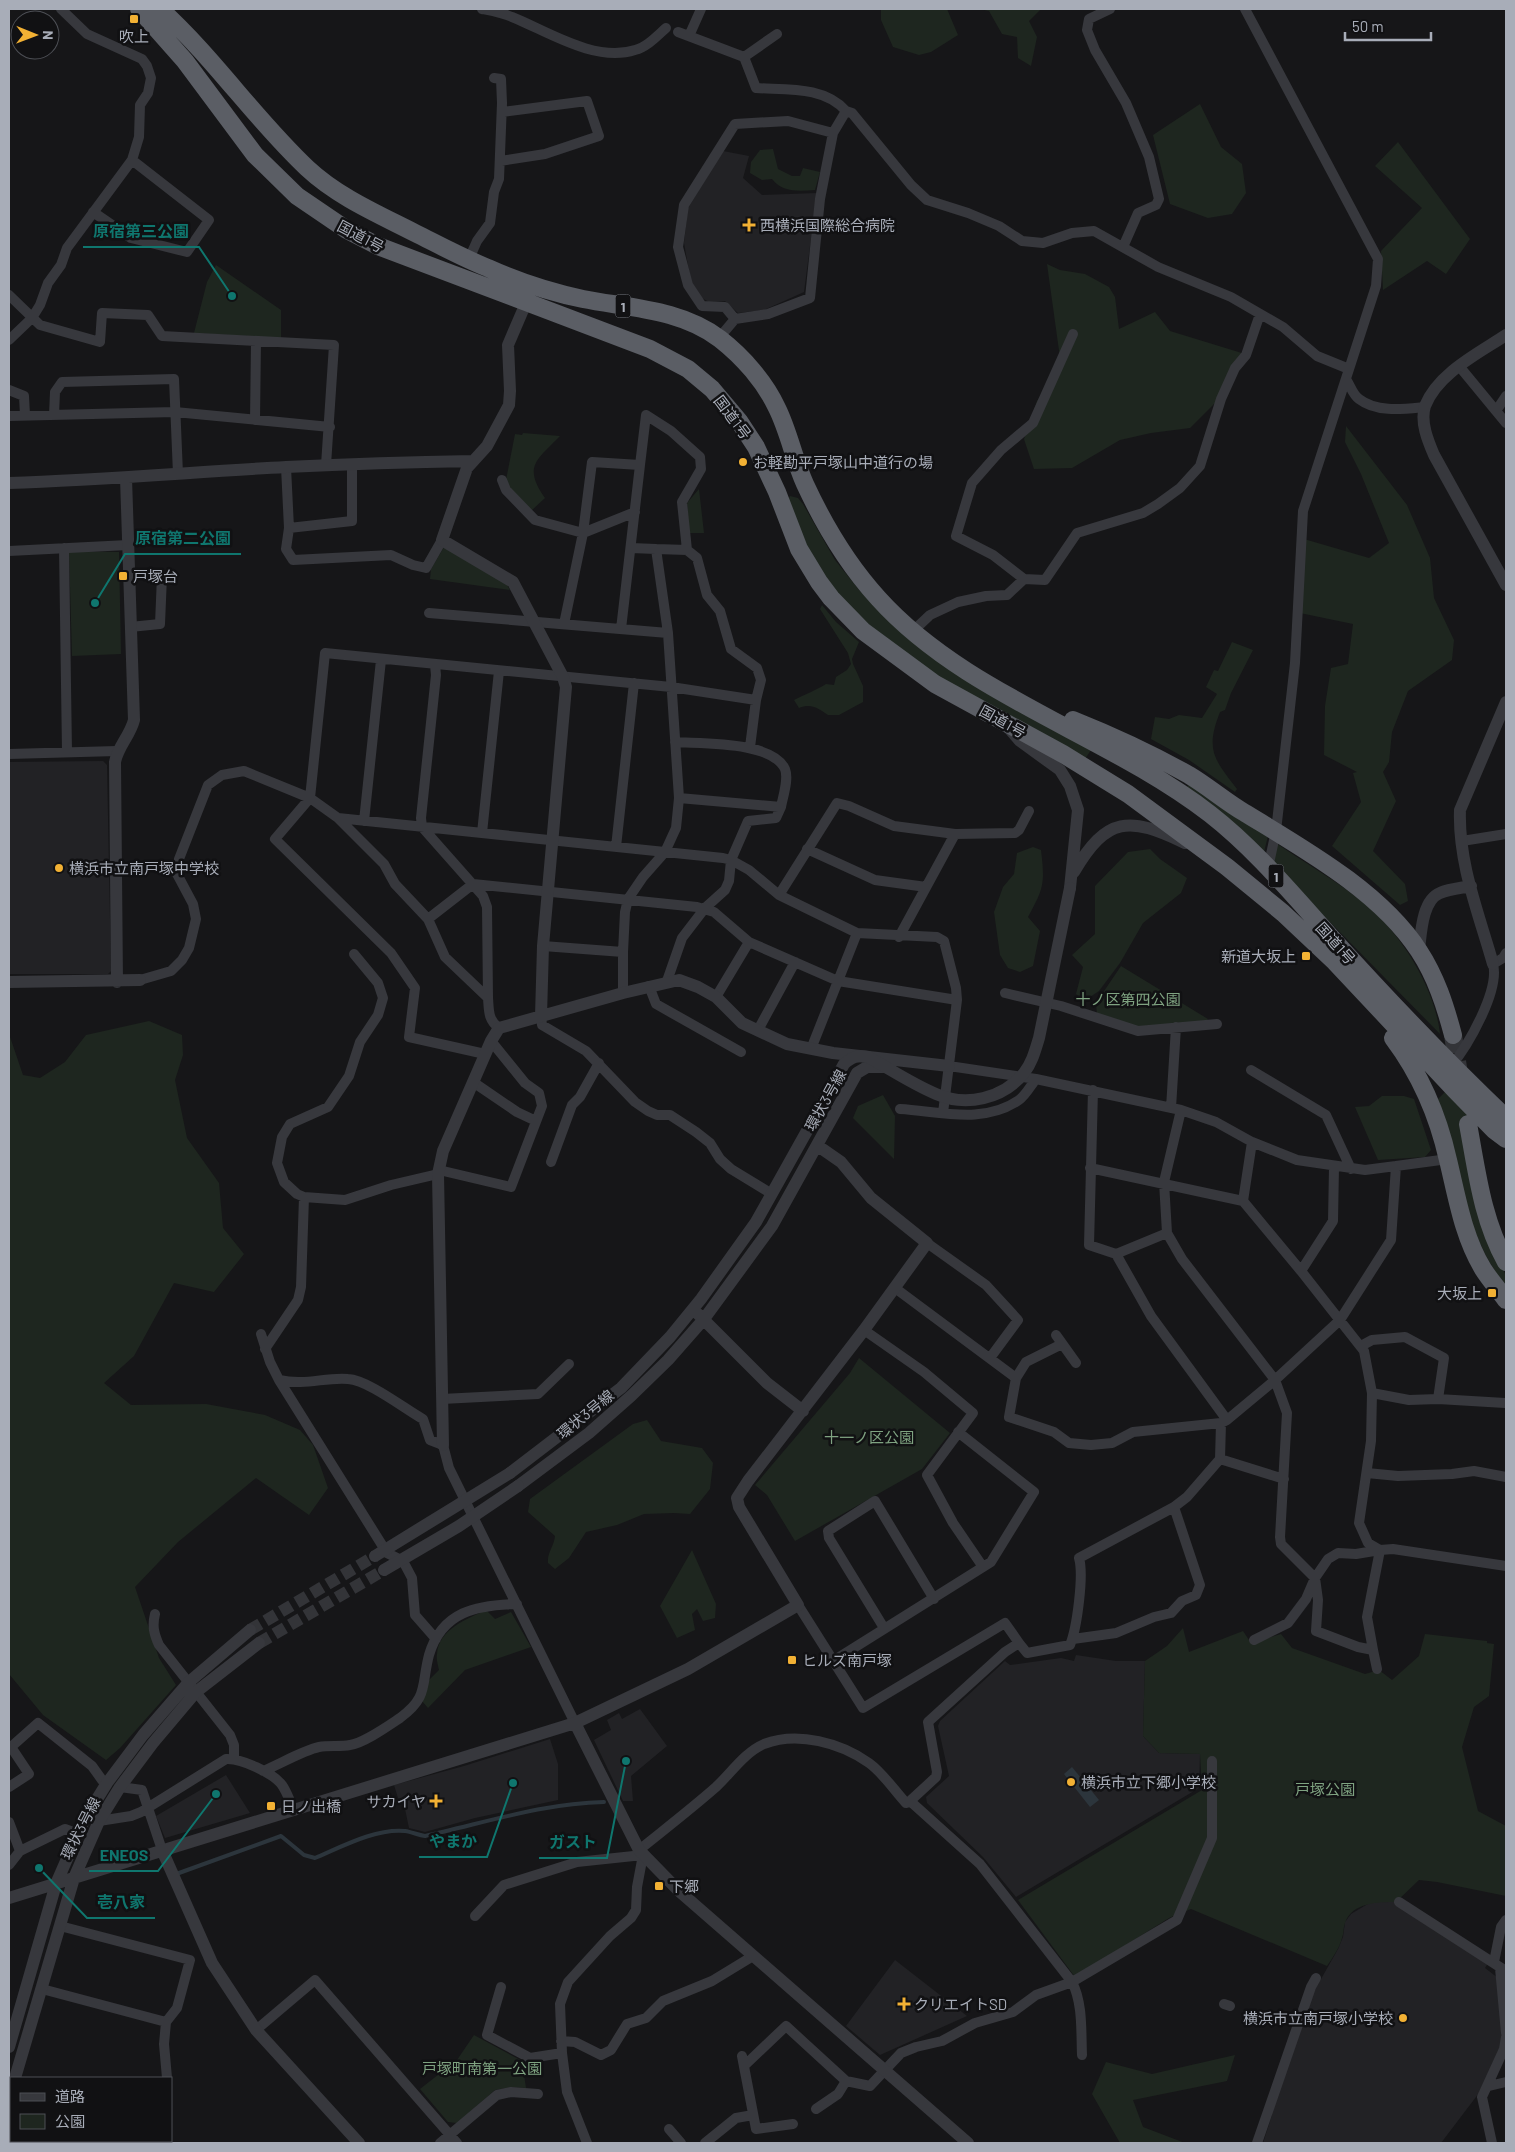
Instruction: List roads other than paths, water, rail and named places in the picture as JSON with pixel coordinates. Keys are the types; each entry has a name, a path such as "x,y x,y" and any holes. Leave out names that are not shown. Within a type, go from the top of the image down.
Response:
{"highway":[{"name":"国道1号","path":"139,9 185,61 255,155 297,196 347,230 378,246 650,349 688,369 712,389 739,421 756,447 777,492 799,549 819,582 863,631 935,684 1092,770 1210,854 1283,913 1335,962 1494,1130 1506,1139"},
{"name":"国道1号","path":"160,9 195,42 274,134 310,171 356,204 469,259 535,287 586,300 646,309 684,319 719,338 756,374 777,408 804,480 823,522 851,564 878,598 912,632 962,668 1191,800 1229,829 1268,868 1451,1066 1506,1118"},
{"path":"777,492 804,480"},
{"name":"国道1号","path":"1001,690 1153,755 1191,776 1358,887 1387,912 1419,950 1441,994 1452,1035"},
{"name":"国道1号","path":"1357,986 1404,1054 1424,1089 1434,1111 1448,1159 1454,1195 1467,1233 1483,1268 1506,1300"},
{"path":"1468,1124 1481,1200 1496,1243 1506,1262"}],"street":[{"path":"9,340 32,318 48,283 61,265 67,248 132,160 139,137 140,105 148,93 151,78 147,66 142,60 128,51 87,34 61,9"},
{"path":"482,9 509,15 575,46 619,53 641,47 666,28"},
{"path":"689,36 701,9"},
{"path":"1110,9 1089,19 1087,30 1104,69 1126,103 1149,157 1159,199 1156,205 1138,213 1123,247"},
{"path":"1245,9 1378,259 1376,286 1303,511 1295,663 1276,831 1268,868"},
{"path":"678,32 744,56 756,88 821,94 838,102 846,111 852,113 914,188 927,200 968,213 999,226 1022,241 1043,243 1072,233 1094,231 1158,267 1231,297 1283,327 1317,356 1347,374 1358,398 1368,404 1384,408 1425,407"},
{"path":"744,56 777,34"},
{"path":"469,259 477,241 490,223 494,192 500,179 501,79 494,78"},
{"path":"500,161 545,154 599,136 587,101 502,112"},
{"path":"719,338 735,319 768,314 810,298 820,199 832,133 846,111"},
{"path":"735,319 725,307 702,306 688,285 678,247 684,204 735,124 788,121 832,133"},
{"path":"94,212 131,238 187,252 209,220 132,160"},
{"path":"9,296 40,325 100,342 102,312 148,315 162,336 334,345 326,465"},
{"path":"286,467 289,528 286,549 293,560 391,555 413,565 426,568 442,540 454,510 462,478 473,460 487,446 509,405 508,346 526,303"},
{"path":"1073,334 1033,423 1001,450 972,483 956,536 993,555 1024,578 1045,580 1077,533 1143,513 1180,488 1200,466 1221,399 1235,368 1246,355 1260,314"},
{"path":"1506,334 1459,366 1439,386 1425,407 1424,420 1426,437 1434,455 1506,585"},
{"path":"255,420 256,341"},
{"path":"1459,366 1506,423"},
{"path":"54,415 55,392 62,382 174,379 178,474"},
{"path":"9,390 24,396 25,415"},
{"path":"1496,411 1506,396"},
{"path":"9,416 175,412 330,427"},
{"path":"621,629 646,415 671,430 700,457 701,469 682,502 687,550"},
{"path":"9,483 86,478 126,478 326,465 473,460"},
{"path":"564,624 583,533 592,462 640,465"},
{"path":"289,528 352,521 352,464"},
{"path":"117,982 115,762 117,751 132,730 134,720 126,478"},
{"path":"502,480 506,490 534,520 583,533 635,512"},
{"path":"442,540 513,582 563,677 566,687 543,946 542,1025 586,1051 635,1102 652,1113 670,1115 696,1132 710,1144 720,1160 731,1169 772,1194"},
{"path":"9,551 128,545"},
{"path":"64,548 67,752"},
{"path":"631,548 687,550 697,558 707,595 720,611 731,649 758,668 761,680 756,700 750,747"},
{"path":"623,992 625,912 628,899 643,877 665,852 676,828 679,798 668,633 656,549"},
{"path":"130,626 160,624 162,576"},
{"path":"912,632 930,615 958,602 986,596 1007,595 1024,578"},
{"path":"430,613 668,633"},
{"path":"485,1054 409,1037 415,988 391,953 275,839 310,798 325,654 634,683 756,700"},
{"path":"364,821 381,660"},
{"path":"435,665 436,675 421,818 422,827 483,896 487,907 489,1017 492,1023 499,1028"},
{"path":"482,832 499,671"},
{"path":"616,847 634,683"},
{"path":"1451,1066 1462,1053 1483,1011 1495,972 1463,855 1460,810 1506,702"},
{"path":"886,1067 937,1095 954,1099 982,1099 1010,1087 1023,1074 1032,1059 1039,1038 1071,881 1078,810 1070,786 1060,770 1020,741 1001,720"},
{"path":"667,981 682,938 705,908 725,890 729,881 730,860 748,821 776,818 781,807 785,788 785,769 777,759 750,747 675,742"},
{"path":"9,754 117,751"},
{"path":"9,982 117,982 140,980 171,971 182,960 189,948 196,919 193,904 177,874 179,859 208,785 222,775 244,771 310,798 338,818 384,864 395,884 428,920 446,957 488,998"},
{"path":"679,798 781,807"},
{"path":"779,895 837,803 849,806 894,826 955,834 1015,833 1019,830 1029,811"},
{"path":"338,818 551,839 730,860 749,870 779,895 857,933 899,937 937,937 944,941 956,988 957,1000 943,1112"},
{"path":"1071,881 1084,856 1100,836 1124,825 1154,828 1210,854"},
{"path":"899,937 955,834"},
{"path":"1462,841 1506,834"},
{"path":"807,849 875,880 926,887"},
{"path":"428,920 473,884 547,890 705,908 714,912 749,942 838,981 957,1000"},
{"path":"1419,950 1427,909 1431,899 1439,893 1471,886"},
{"path":"811,1049 857,933"},
{"path":"716,997 749,942"},
{"path":"543,946 623,952"},
{"path":"1493,964 1503,958 1506,953"},
{"path":"354,954 378,983 383,998 378,1015 360,1042 348,1076 328,1107 290,1124 282,1137 277,1163 284,1182 297,1194 304,1197 345,1200 438,1172 511,1187 542,1106 539,1093 525,1083 491,1041"},
{"path":"758,1030 795,962"},
{"path":"968,2143 679,1891 641,1853 449,1468 443,1445 438,1172 443,1151 491,1041 499,1028 623,992 667,981 679,980 698,987 716,997 742,1023 787,1044 811,1049 1036,1079 1092,1090 1176,1109 1216,1122 1252,1142 1297,1160 1334,1167 1365,1170 1448,1159"},
{"path":"649,986 656,1004 741,1052"},
{"path":"1005,993 1061,1006 1138,1031 1217,1024"},
{"path":"1176,1027 1176,1109 1164,1182 1167,1233 1182,1259 1275,1380 1287,1413 1281,1544 1315,1578 1318,1600 1316,1631 1358,1647 1373,1650"},
{"name":"環状3号線","path":"375,1556 510,1473 620,1388 670,1337 693,1310 740,1246 772,1194 844,1064 851,1058 859,1056 868,1057 886,1067"},
{"path":"551,1162 572,1105 580,1097 599,1063"},
{"name":"環状3号線","path":"384,1570 459,1526 518,1486 589,1433 668,1360 704,1319 772,1226 857,1073 867,1067 886,1067"},
{"path":"1250,1070 1326,1114 1351,1169"},
{"path":"900,1109 943,1112 966,1116 983,1114 1020,1100 1036,1079"},
{"path":"473,1082 517,1112 536,1121"},
{"path":"1092,1090 1089,1246 1116,1254 1167,1233"},
{"path":"1243,1201 1252,1142"},
{"path":"818,1146 841,1162 871,1198 927,1243 986,1285 1018,1320 990,1358"},
{"path":"1062,1344 1026,1362 1016,1378 1009,1417 1054,1432 1069,1442 1098,1444 1112,1443 1133,1432 1224,1422 1275,1380 1340,1320 1391,1240 1396,1166"},
{"path":"1301,1270 1333,1221 1334,1167"},
{"path":"1090,1168 1164,1182 1243,1201 1361,1346 1364,1351 1372,1393 1371,1441 1359,1523 1368,1543 1380,1550"},
{"path":"265,1349 298,1300 301,1287 304,1197"},
{"path":"927,1243 803,1411 748,1480 737,1498 739,1507 863,1708 1005,1623 1027,1653 1070,1645 1073,1639 1081,1566 1079,1558 1174,1507 1187,1497 1220,1459 1224,1422 1151,1316 1116,1254"},
{"path":"895,1288 1016,1378"},
{"path":"693,1310 767,1383 803,1411"},
{"path":"864,1330 924,1372 973,1413 927,1475 953,1523 983,1568"},
{"path":"262,1334 265,1349 279,1380 387,1553 403,1561 412,1578 415,1615 436,1639"},
{"path":"1056,1335 1076,1363"},
{"path":"1361,1346 1372,1340 1406,1337 1444,1358 1438,1399"},
{"path":"442,1399 538,1394 569,1364"},
{"path":"279,1380 295,1384 349,1379 363,1383 423,1419 430,1440 443,1445"},
{"path":"1372,1393 1409,1400 1438,1399 1505,1403"},
{"path":"833,1661 991,1562 1034,1492 958,1432"},
{"path":"1220,1459 1284,1479"},
{"path":"1367,1473 1398,1476 1452,1474 1474,1471 1506,1477"},
{"path":"884,1628 829,1538 828,1531 875,1501 934,1599"},
{"path":"1073,1639 1116,1633 1154,1617 1171,1614 1182,1601 1196,1595 1200,1585 1174,1507"},
{"path":"1254,1640 1288,1622 1306,1599 1315,1578 1328,1559 1338,1553 1356,1554 1393,1549 1506,1566"},
{"path":"1376,1669 1367,1617 1380,1550"},
{"path":"263,1771 318,1747 349,1746 357,1743 400,1718 417,1704 422,1695 430,1654 444,1626 469,1610 496,1604 517,1604"},
{"path":"9,1898 575,1723 688,1669 798,1605"},
{"path":"155,1614 154,1634 159,1645 230,1735 234,1745 234,1758"},
{"name":"環状3号線","path":"9,2047 56,1884 84,1820 107,1784 143,1735 250,1630"},
{"name":"環状3号線","path":"15,2077 74,1878 99,1821 120,1787 153,1744 192,1687 259,1643"},
{"path":"475,1916 504,1885 577,1862 621,1859 641,1853 749,1754 763,1744 779,1740 809,1740 835,1746 871,1764 906,1803 910,1801 936,1777 938,1772 928,1722 1005,1652 1019,1643"},
{"path":"9,1787 29,1774 12,1747 38,1723 92,1766 107,1784"},
{"path":"99,1821 131,1816 148,1808 226,1759 234,1758 272,1775 282,1785 294,1810"},
{"path":"793,2124 756,2129 743,2061 786,2026 846,2081 870,2086 901,2053 916,2047 942,2041 975,2023 1013,2012 1046,1990 1072,1982 1178,1920 1212,1838 1212,1761"},
{"path":"120,1787 142,1790 162,1850 212,1963 256,2030 359,2143"},
{"path":"910,1801 980,1864 1072,1982 1075,1988 1081,2024 1082,2055"},
{"path":"9,1822 20,1850"},
{"path":"9,1865 20,1850 65,1829 78,1834"},
{"path":"587,2143 567,2092 561,2041 560,2004 568,1982 610,1936 631,1918 636,1910 641,1853"},
{"path":"1399,1902 1500,1967"},
{"path":"1506,1920 1501,1927 1500,1967 1506,2033"},
{"path":"60,1926 190,1960 176,2008 166,2022 164,2044 167,2077"},
{"path":"561,2041 575,2042 601,2055 611,2050 626,2024 646,2018 663,2001 712,1981 753,1956"},
{"path":"1256,2143 1311,1987 1316,1978"},
{"path":"256,2030 315,1980 457,2143"},
{"path":"501,1988 487,2035 530,2058 562,2053"},
{"path":"42,1989 166,2022"},
{"path":"1492,2143 1482,2098 1504,2049 1506,2037"},
{"path":"816,2109 838,2094 846,2081"},
{"path":"1489,2086 1506,2082"},
{"path":"440,2143 497,2095 511,2092 538,2094"},
{"path":"705,2143 736,2118 753,2114"},
{"path":"669,2129 681,2143"}],"waterway":[{"path":"179,1873 281,1836 304,1855 315,1858 359,1839 382,1832 405,1831 425,1836 537,1810 582,1803 604,1802"}],"tunnel":[{"path":"1453,1035 1459,1074"},
{"path":"250,1630 375,1556"},
{"path":"259,1643 384,1570"}],"place":[{"name":"吹上","path":"134,19"},
{"name":"西横浜国際総合病院","path":"749,225"},
{"name":"原宿第三公園","path":"232,296"},
{"name":"お軽勘平戸塚山中道行の場","path":"743,462"},
{"name":"戸塚台","path":"123,576"},
{"name":"原宿第二公園","path":"95,603"},
{"name":"横浜市立南戸塚中学校","path":"59,868"},
{"name":"新道大坂上","path":"1306,956"},
{"name":"大坂上","path":"1492,1293"},
{"name":"ヒルズ南戸塚","path":"792,1660"},
{"name":"ガスト","path":"626,1761"},
{"name":"横浜市立下郷小学校","path":"1071,1782"},
{"name":"やまか","path":"513,1783"},
{"name":"ENEOS","path":"216,1794"},
{"name":"サカイヤ","path":"436,1801"},
{"name":"日ノ出橋","path":"271,1806"},
{"name":"壱八家","path":"39,1868"},
{"name":"下郷","path":"659,1886"},
{"name":"クリエイトSD","path":"904,2004"},
{"name":"横浜市立南戸塚小学校","path":"1403,2018"}],"park label":[{"name":"十ノ区第四公園","path":"1128,999"},
{"name":"十一ノ区公園","path":"869,1437"},
{"name":"戸塚公園","path":"1325,1789"},
{"name":"戸塚町南第一公園","path":"482,2068"}]}
